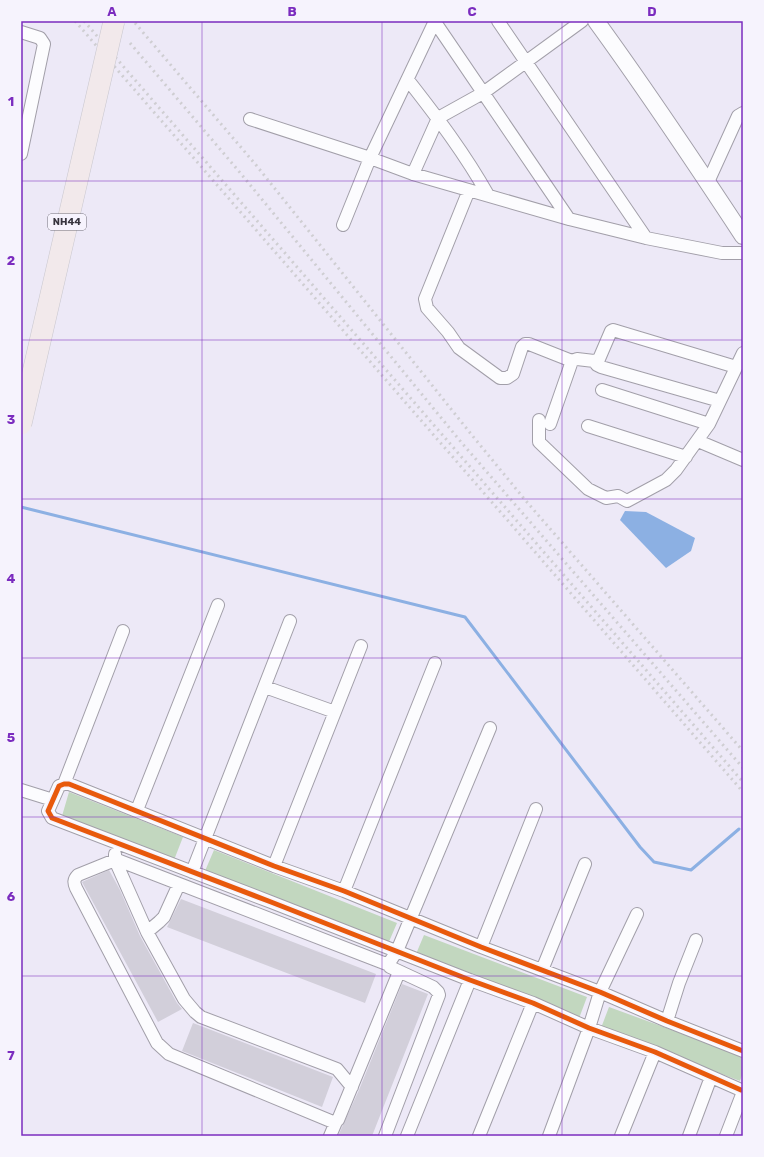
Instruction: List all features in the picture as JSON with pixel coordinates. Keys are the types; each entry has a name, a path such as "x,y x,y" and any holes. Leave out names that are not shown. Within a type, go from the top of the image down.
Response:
{"highway":[{"name":"NH44","path":"21,370 101,21"},
{"name":"NH44","path":"21,424 114,21"}],"street":[{"path":"343,225 370,158 435,21"},
{"path":"435,21 569,219"},
{"path":"498,21 646,238"},
{"path":"413,174 438,118 483,93 582,21"},
{"path":"596,21 708,182 743,236"},
{"path":"21,32 40,38 44,44 26,102 21,154"},
{"path":"408,80 438,118 474,171 488,195"},
{"path":"708,182 738,116 743,113"},
{"path":"250,119 370,158 413,174 569,219 646,238 722,253 743,253"},
{"path":"469,190 426,299 427,308 448,332 459,348 495,375 500,378 507,378 512,374 522,347 525,344 529,344 572,361 578,359 594,361 599,359 611,331 615,330 736,367"},
{"path":"572,361 545,422 539,442 588,489 606,498 618,496 627,501 666,480 686,457 709,424 743,353"},
{"path":"594,361 601,367 720,401"},
{"path":"602,390 709,424"},
{"path":"588,426 686,457"},
{"path":"698,441 743,460"},
{"path":"137,810 218,606"},
{"path":"192,872 290,621"},
{"path":"64,784 123,631"},
{"path":"274,866 361,646"},
{"path":"344,891 436,663"},
{"path":"265,687 335,712"},
{"path":"389,965 397,951 490,728"},
{"path":"726,1136 743,1091 654,1052 589,1028 533,1003 52,818 48,811 59,786 69,784 137,810 205,839 344,891 410,919 600,992 667,1022 743,1051"},
{"path":"21,790 53,800"},
{"path":"481,947 536,809"},
{"path":"115,842 115,860 147,932 184,999 195,1012 201,1017 337,1069 352,1087"},
{"path":"336,1122 330,1121 169,1054 162,1049 157,1043 74,883 75,879 78,876 115,860 120,861 389,965 399,972 433,987 439,995 385,1136"},
{"path":"542,970 584,864"},
{"path":"147,932 164,917 179,884"},
{"path":"549,1136 589,1028 600,992 637,914"},
{"path":"667,1022 679,983 696,940"},
{"path":"330,1136 352,1087 399,972"},
{"path":"407,1136 470,980"},
{"path":"479,1136 533,1003"},
{"path":"621,1136 654,1052"},
{"path":"689,1136 711,1077"}],"green space":[{"path":"69,792 183,837 174,860 62,816"},
{"path":"214,850 397,923 388,944 205,871"},
{"path":"424,935 587,997 578,1021 416,954"},
{"path":"609,1007 743,1056 743,1072 740,1081 601,1028"}],"water":[{"path":"625,511 646,512 695,538 691,551 666,568 620,520"}],"building":[{"path":"109,870 120,890 140,936 177,1003 182,1009 158,1022 82,882"},
{"path":"181,899 376,974 365,1003 167,927"},
{"path":"402,984 428,994 372,1136 338,1136 359,1090"},
{"path":"193,1023 333,1077 322,1107 182,1051"}],"waterway":[{"path":"21,507 465,617 640,847 654,862 691,870 739,829"}],"railway":[{"path":"75,21 743,792"},
{"path":"84,21 743,782"},
{"path":"135,23 256,165 526,501 743,751"},
{"path":"130,43 242,175 461,442 743,768"}],"cycle path":[{"path":"743,1051 667,1021 600,992 481,947 344,891 274,866 69,784 59,786 48,811 52,818 533,1003 589,1028 655,1052 743,1090"}]}
